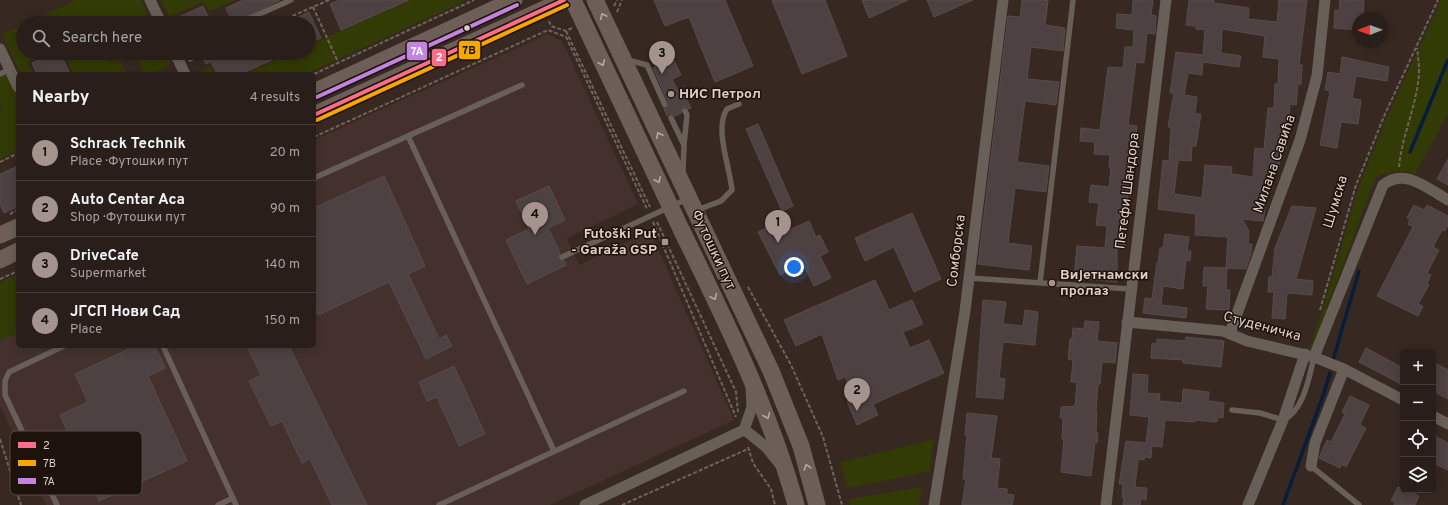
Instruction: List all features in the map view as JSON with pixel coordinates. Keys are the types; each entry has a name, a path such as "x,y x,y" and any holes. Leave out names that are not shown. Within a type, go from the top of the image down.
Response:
{"main road":[{"path":"316,91 514,0"},
{"path":"316,114 564,0"},
{"name":"Футошки пут","path":"573,0 750,377 768,418 796,505"},
{"name":"Футошки пут","path":"594,0 771,371 801,446 817,505"},
{"path":"0,235 16,228"},
{"path":"0,260 16,253"}],"street":[{"path":"150,0 158,16"},
{"name":"Сомборска","path":"934,505 969,278 1003,0"},
{"name":"Петефи Шандора","path":"1106,505 1166,0"},
{"name":"Милана Савића","path":"1230,333 1300,140 1317,76 1325,0"},
{"path":"0,49 5,71 16,85"},
{"path":"178,60 184,72"},
{"path":"1248,505 1309,356 1383,185 1395,178 1404,178 1415,181 1448,200"},
{"name":"Студеничка","path":"1127,322 1230,333 1247,341 1309,356 1344,369 1400,398"},
{"path":"1311,466 1315,443 1344,369"},
{"path":"585,505 745,430 752,407 750,377"},
{"path":"1436,418 1448,424"},
{"path":"745,430 766,447 786,471"}],"lane":[{"path":"255,16 291,0"},
{"path":"1040,283 1073,0"},
{"path":"622,58 647,65 665,105"},
{"path":"316,177 522,85"},
{"path":"562,257 689,197 720,201 732,190 723,140 722,122 727,109 739,104"},
{"path":"685,111 687,115 684,145 689,197"},
{"path":"671,118 684,145"},
{"path":"408,136 554,452"},
{"path":"969,278 1131,289"},
{"path":"22,431 5,395 4,381 9,372 60,348"},
{"path":"163,348 236,505"},
{"path":"439,505 684,391"},
{"path":"1232,410 1260,413 1283,420"},
{"path":"1311,466 1360,505"},
{"path":"52,495 57,505"},
{"path":"218,505 233,498"}],"path":[{"path":"316,0 318,5"},
{"path":"292,16 329,0"},
{"path":"316,73 474,0"},
{"path":"613,10 617,0"},
{"path":"616,13 622,0"},
{"name":"Шумска","path":"1318,315 1356,185 1385,114 1438,0"},
{"path":"313,7 338,63"},
{"path":"551,26 566,31 736,392 738,411 745,430 753,463 771,489 775,505"},
{"path":"316,136 548,30 566,37 652,215 738,420"},
{"path":"1395,178 1413,105 1419,73 1417,46"},
{"path":"0,162 16,154"},
{"path":"0,279 16,272"},
{"path":"745,281 790,365 823,437 842,505"},
{"path":"0,439 10,470"},
{"path":"622,505 748,450 748,447"},
{"path":"18,495 21,505"}],"shaded area":[{"path":"548,34 562,41 638,204 567,238 579,265 650,231 734,420 550,505 46,505 41,495 142,495 142,431 12,431 0,406 0,283 16,275 16,348 316,348 316,139"}],"green space":[{"path":"76,0 141,0 149,16 41,16"},
{"path":"161,0 235,0 209,11 203,2 169,16"},
{"path":"411,0 467,0 310,72 249,72 276,60 316,60 316,42"},
{"path":"1441,0 1448,0 1448,114 1415,174 1396,172 1378,176 1372,187 1312,349 1309,349 1324,305 1359,186 1387,117"},
{"path":"16,27 16,60 31,60 27,62 32,72 20,72 2,34"},
{"path":"66,60 108,60 110,63 115,60 120,60 126,72 72,72"},
{"path":"137,60 169,60 171,64 155,72 143,72"},
{"path":"211,66 214,72 198,72"},
{"path":"8,73 16,91 16,152 0,159 0,111 3,110 0,104 0,77"},
{"path":"16,275 16,333 0,341 0,283"},
{"path":"934,439 930,471 847,488 840,462"},
{"path":"922,487 919,505 850,505 849,499"}],"building":[{"path":"243,0 280,0 247,16 230,16 226,8"},
{"path":"339,0 409,0 341,30 330,4"},
{"path":"654,0 725,0 753,66 715,82 689,17 665,26"},
{"path":"772,0 825,0 847,56 802,74"},
{"path":"862,0 908,0 869,18"},
{"path":"927,0 973,0 934,17"},
{"path":"1022,0 1048,0 1045,25 1065,28 1063,51 1031,47 1027,79 1059,82 1056,105 1025,101 1017,162 1049,166 1046,192 1015,188 1008,243 1032,246 1029,270 978,264 1008,16 1020,17"},
{"path":"1133,0 1153,0 1151,15 1156,16 1155,34 1147,33 1144,63 1136,62 1128,125 1137,126 1135,145 1130,145 1128,170 1129,189 1122,234 1126,235 1125,247 1117,246 1117,282 1074,278 1077,246 1105,248 1107,226 1096,225 1099,203 1089,202 1091,185 1109,187 1111,167 1109,167 1110,155 1094,154 1095,142 1080,141 1081,128 1100,130 1108,67 1123,68 1125,47 1133,47 1134,30 1116,28 1117,14 1132,15"},
{"path":"1189,0 1214,0 1214,3 1249,8 1248,19 1277,22 1279,0 1307,0 1299,65 1302,65 1301,84 1298,84 1296,105 1290,104 1286,149 1280,149 1279,167 1277,167 1276,171 1271,171 1263,221 1242,219 1249,231 1248,244 1252,244 1246,269 1226,268 1228,237 1195,235 1196,214 1158,209 1163,160 1169,161 1171,127 1168,127 1174,93 1170,93 1176,52 1203,55 1205,30 1196,29 1196,26 1186,25","holes":["1222,29 1265,36 1263,57 1279,59 1278,84 1275,84 1274,108 1268,108 1264,149 1255,148 1253,177 1231,174 1232,167 1205,165 1202,198 1174,194 1178,160 1191,161 1192,146 1196,146 1201,114 1195,114 1197,97 1184,95 1188,73 1202,75 1203,62 1239,67 1241,56 1221,53"]},
{"path":"1340,0 1364,0 1363,12 1352,12 1352,30 1334,28 1335,10 1339,11"},
{"path":"203,6 208,16 181,16"},
{"path":"309,12 311,16 300,16"},
{"path":"316,27 321,38 316,40"},
{"path":"1342,57 1389,67 1387,81 1356,76 1352,98 1361,100 1358,124 1341,122 1337,148 1320,145 1330,91 1325,90 1328,72 1340,74"},
{"path":"673,59 681,75 672,79 681,97 685,96 691,108 689,109 683,107 681,113 675,116 670,114 667,116 664,109 668,108 669,104 653,68"},
{"path":"38,60 63,60 69,72 36,72 32,63"},
{"path":"204,60 272,60 245,72 216,72 211,62 206,64"},
{"path":"758,124 793,206 782,211 746,129"},
{"path":"1448,159 1448,185 1437,179"},
{"path":"16,167 16,207 4,213 0,204 0,174"},
{"path":"384,176 425,266 408,274 439,339 446,335 452,346 426,359 389,282 318,315 316,310 316,207"},
{"path":"549,186 565,220 548,228 560,253 558,259 564,261 566,265 527,284 506,240 529,229 516,201"},
{"path":"1414,205 1424,210 1427,205 1448,216 1448,225 1445,231 1442,230 1433,247 1439,250 1427,273 1431,275 1427,284 1429,285 1418,304 1423,306 1418,316 1377,296 1413,227 1408,224 1410,220 1407,218"},
{"path":"1292,206 1316,208 1296,279 1313,281 1312,295 1287,293 1285,319 1272,318 1274,292 1268,292 1269,277 1272,277 1275,248"},
{"path":"912,213 941,279 914,292 894,247 865,261 855,238"},
{"path":"809,221 816,237 820,235 828,252 820,256 831,278 814,286 803,264 780,275 758,232 780,222 785,232"},
{"path":"1165,234 1189,237 1187,251 1191,251 1190,261 1186,260 1183,289 1163,286 1161,305 1187,308 1186,318 1143,313 1145,298 1152,299 1160,248 1163,248"},
{"path":"1204,267 1227,268 1226,290 1230,290 1229,310 1206,309 1208,286 1203,286"},
{"path":"875,280 889,310 912,300 923,324 903,332 910,348 929,340 944,373 873,404 878,415 857,425 847,401 854,398 845,377 838,380 822,334 796,346 784,320"},
{"path":"983,300 1006,302 1003,324 1023,326 1025,310 1038,312 1035,345 1003,342 999,378 1005,379 1003,399 976,397"},
{"path":"1085,321 1099,322 1097,341 1117,343 1115,363 1102,362 1100,384 1098,384 1096,411 1096,433 1098,433 1097,443 1095,442 1091,476 1061,472 1064,440 1062,439 1063,418 1060,418 1061,407 1075,406 1077,382 1071,382 1073,360 1068,359 1070,339 1072,339 1073,328 1084,329"},
{"path":"1186,337 1224,341 1221,367 1183,363 1183,360 1151,358 1152,343 1157,344 1157,339 1185,341"},
{"path":"131,348 156,348 165,368 148,376 187,461 142,481 142,431 67,431 60,415 88,402 75,374"},
{"path":"248,348 290,348 367,505 332,505 310,459 302,463 282,421 271,426 249,381 261,375"},
{"path":"1366,348 1400,366 1400,383 1359,362"},
{"path":"1436,364 1448,370 1448,399 1436,393"},
{"path":"454,366 485,434 459,446 437,397 427,401 419,382"},
{"path":"1133,374 1148,375 1147,393 1160,394 1159,401 1182,403 1183,389 1209,392 1208,401 1224,403 1223,418 1218,417 1217,422 1165,420 1162,447 1152,446 1151,458 1145,457 1144,460 1138,459 1135,487 1147,488 1146,500 1141,499 1140,505 1123,505 1123,484 1119,484 1126,441 1146,443 1149,417 1130,415"},
{"path":"1350,396 1369,405 1360,425 1366,428 1346,467 1341,464 1340,468 1319,458 1327,440 1331,442 1345,414 1342,412"},
{"path":"967,413 997,416 991,458 1000,459 997,488 1007,489 1007,494 1014,495 1012,505 962,505 966,479 963,479 967,435 965,435"},
{"path":"1436,437 1448,443 1448,470 1436,464"},
{"path":"1398,487 1400,488 1400,493 1412,493 1419,496 1415,505 1394,505 1395,502 1391,501"},
{"path":"96,495 112,495 99,501"}],"waterway":[{"path":"1410,152 1448,60"},
{"path":"1333,360 1359,271"},
{"path":"1283,505 1330,373"}],"transit line":[{"name":"2","path":"316,114 564,0"},
{"name":"7A","path":"317,97 517,5"},
{"name":"7B","path":"317,120 567,5"}],"place":[{"name":"DriveCafe","path":"662,74"},
{"name":"НИС Петрол","path":"671,94"},
{"name":"ЈГСП Нови Сад","path":"535,235"},
{"name":"Futoški Put - Garaža GSP","path":"665,242"},
{"name":"Schrack Technik","path":"778,243"},
{"name":"Вијетнамски пролаз","path":"1052,283"},
{"name":"Auto Centar Aca","path":"857,411"}]}
